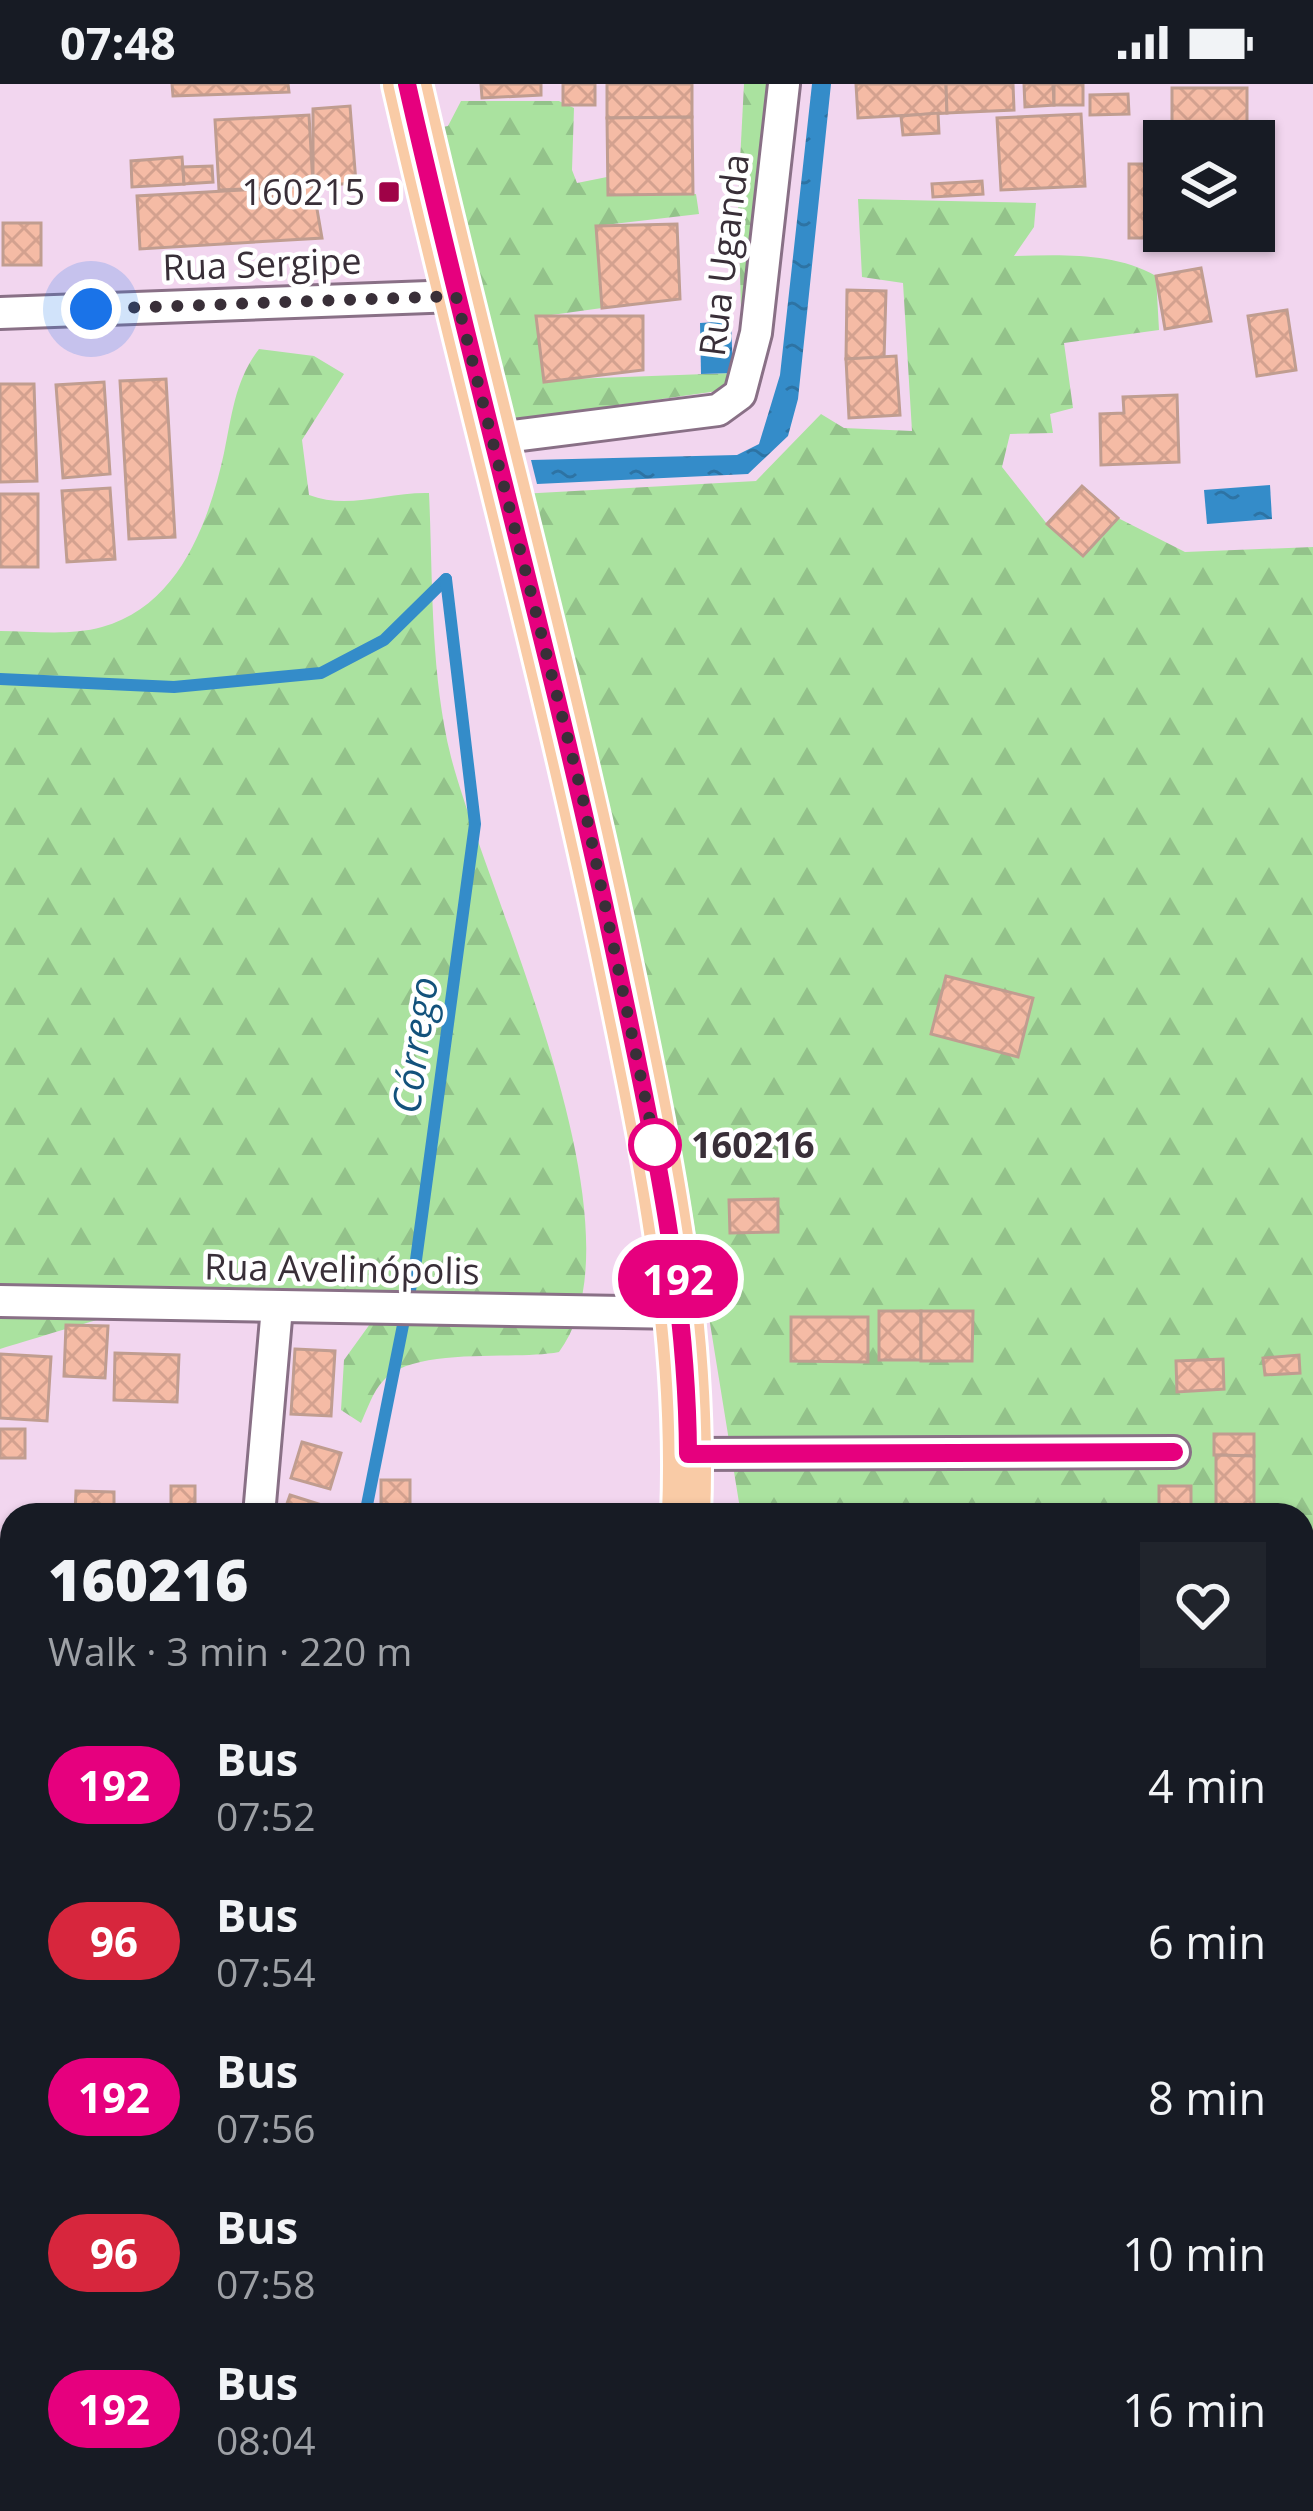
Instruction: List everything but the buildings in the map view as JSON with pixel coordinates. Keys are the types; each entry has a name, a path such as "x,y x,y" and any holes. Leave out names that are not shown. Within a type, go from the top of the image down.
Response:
{"main road":[{"path":"407,84 489,439 582,795 665,1195 682,1313 686,1503"}],"street":[{"name":"Rua Uganda","path":"489,439 718,410 740,394 756,333 784,84"},
{"name":"Rua Sergipe","path":"0,313 456,296"},
{"name":"Rua Avelinópolis","path":"0,1301 682,1313"},
{"path":"260,1503 277,1306"},
{"path":"688,1454 1174,1452"}],"green space":[{"path":"744,84 775,84 742,346 738,200"},
{"path":"461,101 559,101 574,108 572,170 577,183 607,177 608,193 696,194 699,214 596,226 602,308 537,317 543,380 733,373 725,390 506,421 432,129 448,126"},
{"path":"858,199 1036,203 1034,227 1014,256 1105,259 1156,276 1159,330 1064,343 1073,408 1050,414 1053,433 1010,434 1002,467 1047,524 1083,556 1118,518 1185,552 1313,547 1313,1503 739,1503 687,1181 520,494 756,481 821,414 844,428 912,431 903,283 862,277"},
{"path":"259,349 314,356 344,374 302,440 309,495 353,501 429,493 436,659 444,725 470,817 553,1060 574,1146 586,1227 582,1297 559,1352 417,1363 383,1381 361,1423 341,1410 344,1360 375,1317 341,1297 297,1289 193,1297 0,1349 0,631 102,627 129,616 170,581 199,533 218,479 239,386"}],"water":[{"path":"812,84 831,84 798,399 788,436 748,474 537,484 531,460 737,455 759,444 780,375"},
{"path":"731,321 733,373 701,374 700,323"},
{"path":"1270,485 1272,519 1207,524 1204,490"}],"waterway":[{"path":"0,679 174,687 321,673 384,640 446,579"},
{"name":"Córrego","path":"367,1503 416,1260 475,824 446,579"}],"bus line":[{"name":"192","path":"407,84 489,439 582,795 665,1195 682,1313 688,1454 1174,1452"}],"place":[{"name":"160215","path":"389,192"},
{"name":"160216","path":"655,1145"}],"route":[{"path":"91,309 456,296 582,795 656,1150 655,1145"}]}
